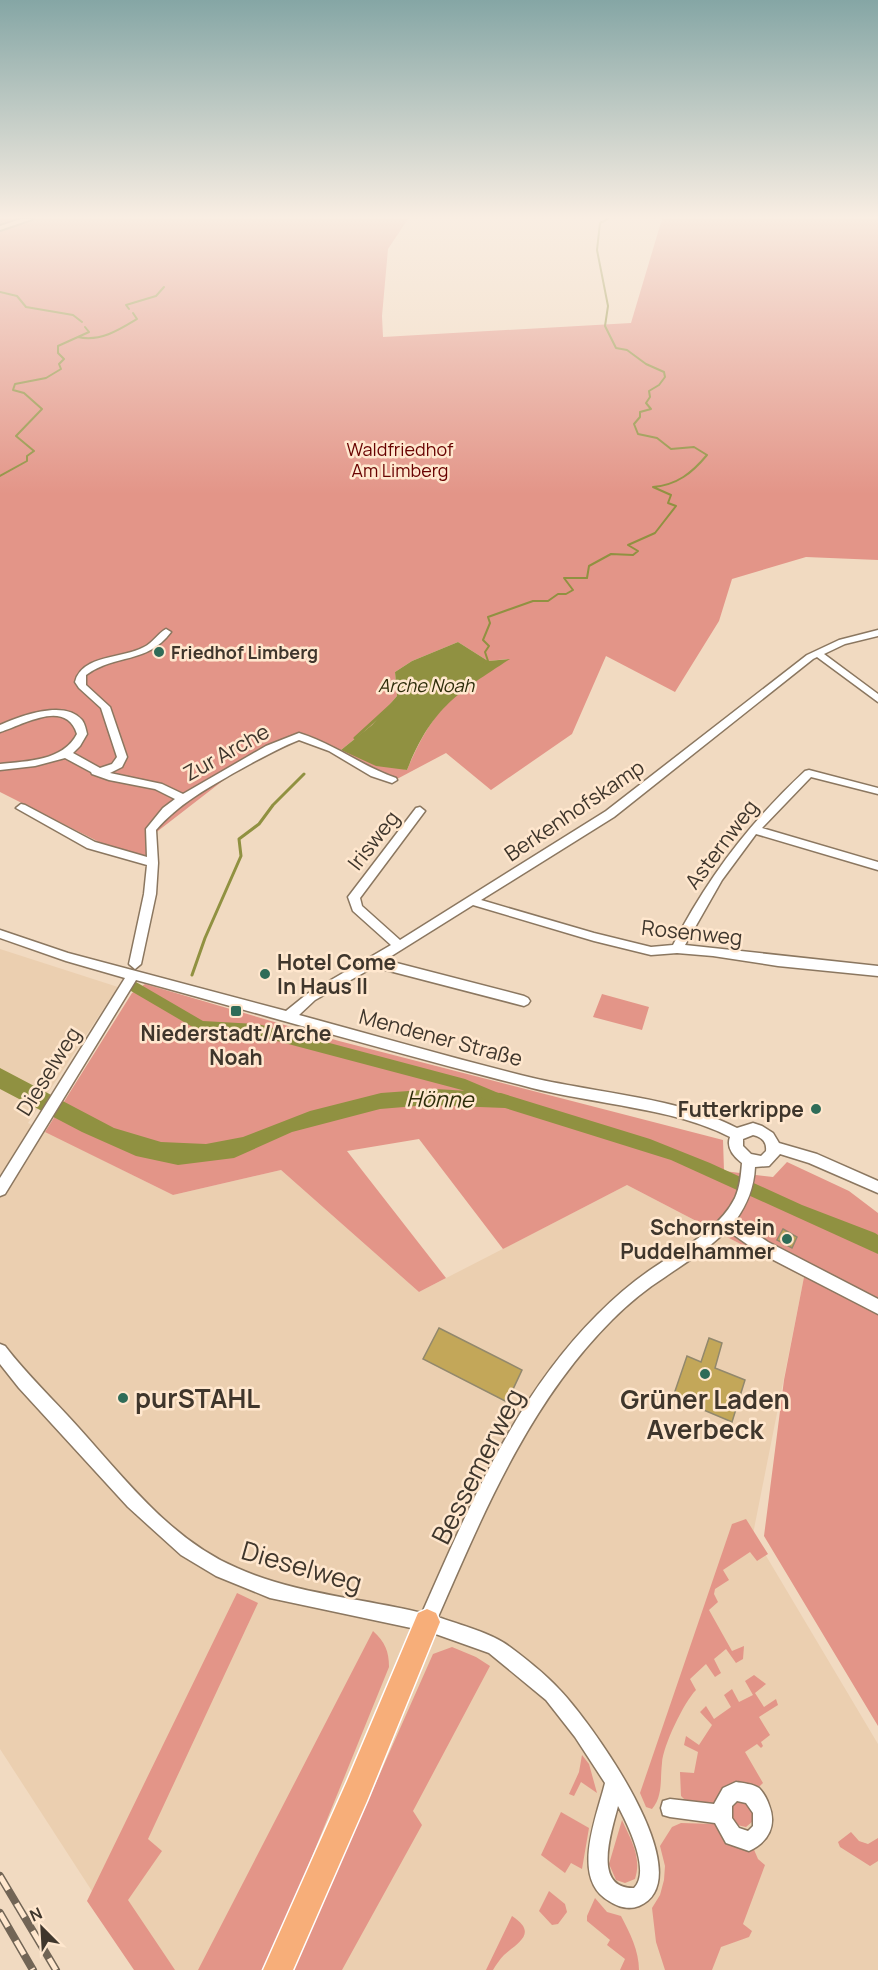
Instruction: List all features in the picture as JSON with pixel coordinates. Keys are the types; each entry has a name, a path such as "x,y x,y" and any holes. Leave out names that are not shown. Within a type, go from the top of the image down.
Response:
{"main road":[{"path":"278,1970 357,1791 427,1622"}],"street":[{"path":"96,772 113,769 122,761 122,757 105,707 82,686 80,682 82,674 99,664 136,655 158,642 166,633"},
{"name":"Berkenhofskamp","path":"288,1017 310,997 373,962 610,814 743,707 818,653 842,642 878,633"},
{"path":"818,653 878,699"},
{"path":"0,729 34,715 49,713 67,715 79,723 82,734 77,744 64,753 40,762 0,767"},
{"name":"Zur Arche","path":"134,969 150,894 153,863 151,829 183,798 270,748 299,736 333,749 375,774 392,780"},
{"path":"64,753 96,772 122,782 168,789 183,798"},
{"name":"Asternweg","path":"678,949 697,908 717,876 774,806 809,773 878,791"},
{"path":"21,808 91,845 153,863"},
{"name":"Irisweg","path":"398,945 357,908 354,897 420,811"},
{"path":"756,830 878,866"},
{"name":"Rosenweg","path":"472,900 594,937 651,951 678,949 878,971"},
{"name":"Mendener Straße","path":"0,934 39,948 134,969 288,1017 534,1083 687,1115 717,1125 738,1136 746,1130 760,1131 772,1140 774,1147 812,1158 878,1187"},
{"path":"373,962 524,1001"},
{"name":"Dieselweg","path":"0,1190 134,969"},
{"path":"738,1136 735,1145 749,1164 770,1159 774,1147"},
{"name":"Bessemerweg","path":"427,1622 513,1438 547,1385 588,1335 614,1308 644,1283 698,1246 725,1221 746,1188 749,1164"},
{"path":"725,1221 763,1247 878,1307"},
{"name":"Dieselweg","path":"0,1351 136,1502 172,1536 207,1562 240,1578 311,1600 427,1622 496,1648 552,1695 603,1761 615,1781 640,1830 647,1848 650,1866 649,1881 646,1890 630,1899 614,1896 605,1886 599,1874 598,1852 615,1781"},
{"path":"670,1808 722,1814"}],"shaded area":[{"path":"0,949 118,987 28,1123 173,1195 281,1170 419,1292 627,1185 804,1277 753,1534 878,1744 878,1970 143,1970 0,1749"}],"green space":[{"name":"Waldfriedhof Am Limberg","path":"0,311 382,311 383,337 631,323 635,311 878,311 878,560 806,557 732,579 719,621 675,692 606,656 572,734 491,790 446,753 397,779 302,733 238,769 154,834 145,857 111,848 0,792","holes":["458,642 488,661 508,659 452,698 436,716 417,747 407,770 341,750 372,725 397,696 395,672 412,661"]},
{"path":"145,984 339,1041 723,1140 724,1171 773,1177 787,1162 849,1191 878,1213 878,1726 764,1536 784,1380 804,1277 627,1185 503,1249 419,1139 347,1151 446,1278 419,1292 281,1170 173,1195 45,1132 132,993"},
{"path":"602,994 649,1007 642,1030 593,1017"},
{"path":"746,1519 768,1554 757,1561 750,1552 723,1570 729,1580 715,1589 714,1594 718,1602 709,1610 732,1651 744,1646 743,1659 736,1663 726,1649 714,1659 721,1673 715,1677 706,1664 690,1679 696,1690 680,1714 666,1746 656,1804 652,1809 646,1807 640,1793 732,1524"},
{"path":"237,1593 258,1603 148,1839 162,1851 128,1900 175,1970 134,1970 87,1901"},
{"path":"373,1631 386,1647 389,1667 298,1891 262,1970 198,1970"},
{"path":"452,1647 490,1666 413,1811 422,1825 342,1970 293,1970 433,1654"},
{"path":"754,1675 766,1684 755,1693 764,1707 776,1699 778,1705 759,1717 770,1735 761,1742 763,1746 761,1748 757,1744 745,1752 763,1783 751,1791 723,1798 712,1805 687,1802 681,1796 680,1772 694,1773 698,1752 684,1745 686,1736 699,1745 712,1725 700,1712 706,1706 714,1719 731,1707 724,1695 732,1689 739,1702 753,1695 745,1681"},
{"path":"582,1755 589,1764 597,1793 581,1782 574,1796 569,1794 579,1772"},
{"path":"737,1799 744,1799 755,1813 753,1821 746,1827 737,1825 732,1815 733,1805"},
{"path":"561,1812 589,1828 582,1869 571,1863 565,1873 541,1855"},
{"path":"622,1820 635,1849 637,1863 635,1879 625,1883 616,1880 609,1864"},
{"path":"681,1823 715,1824 720,1831 752,1845 758,1859 765,1865 743,1924 752,1931 749,1937 721,1947 712,1970 665,1970 656,1942 652,1908 660,1895 665,1866 660,1846 672,1827"},
{"path":"851,1832 859,1841 868,1844 878,1838 878,1861 870,1866 840,1847 838,1842"},
{"path":"549,1891 565,1904 567,1912 558,1924 552,1925 539,1911"},
{"path":"595,1898 607,1912 621,1916 636,1949 639,1970 620,1970 625,1959 607,1945 610,1940 587,1921"},
{"path":"512,1916 524,1927 523,1937 493,1970 486,1970"}],"water":[{"name":"Arche Noah","path":"458,642 488,661 510,659 475,682 448,704 426,731 407,770 376,766 341,750 372,725 397,696 395,672 412,661"},
{"name":"Hönne","path":"0,1068 114,1128 161,1142 206,1144 243,1137 310,1111 381,1093 436,1089 501,1093 650,1139 710,1163 802,1205 875,1233 878,1235 878,1254 671,1160 505,1108 428,1105 380,1109 292,1132 234,1158 178,1165 136,1156 82,1132 0,1089"}],"building":[{"name":"Schornstein Puddelhammer","path":"783,1229 797,1237 792,1248 777,1240"},
{"path":"439,1328 522,1370 507,1402 423,1359"},
{"name":"Grüner Laden Averbeck","path":"709,1338 722,1343 715,1368 745,1380 732,1422 673,1397 687,1356 701,1362"}],"waterway":[{"path":"49,311 73,315 82,322"},
{"path":"484,663 488,661 485,652 489,646 483,640 490,623 488,617 533,601 548,601 558,594 566,594 573,590 564,578 587,578 589,566 611,554 633,555 638,551 628,545 655,533 676,506 668,503 671,495 653,487 677,481 696,467 707,455 694,447 671,449 657,438 638,434 634,424 640,417 640,412 651,409 646,403 650,397 649,391 659,385 665,377 664,372 646,364 627,350 616,348 605,326 607,311"},
{"path":"78,337 94,338 109,334 137,319 133,313"},
{"path":"0,476 27,461 27,456 34,451 16,436 42,409 24,393 13,390 15,384 46,378 61,369 59,364 64,359 58,353 58,346 89,332 85,327"},
{"path":"355,738 402,695"},
{"path":"192,975 205,938 241,856 239,839 259,824 273,805 304,774"},
{"name":"Hönne","path":"136,987 201,1026 258,1030 465,1085 498,1099"}],"railway":[{"path":"0,1876 56,1970"},
{"path":"0,1913 33,1970"}],"place":[{"name":"Friedhof Limberg","path":"159,652"},
{"name":"Hotel Come In Haus II","path":"265,974"},
{"name":"Niederstadt/Arche Noah","path":"236,1011"},
{"name":"Futterkrippe","path":"816,1109"},
{"name":"Schornstein Puddelhammer","path":"787,1239"},
{"name":"Grüner Laden Averbeck","path":"705,1374"},
{"name":"purSTAHL","path":"123,1398"}]}
